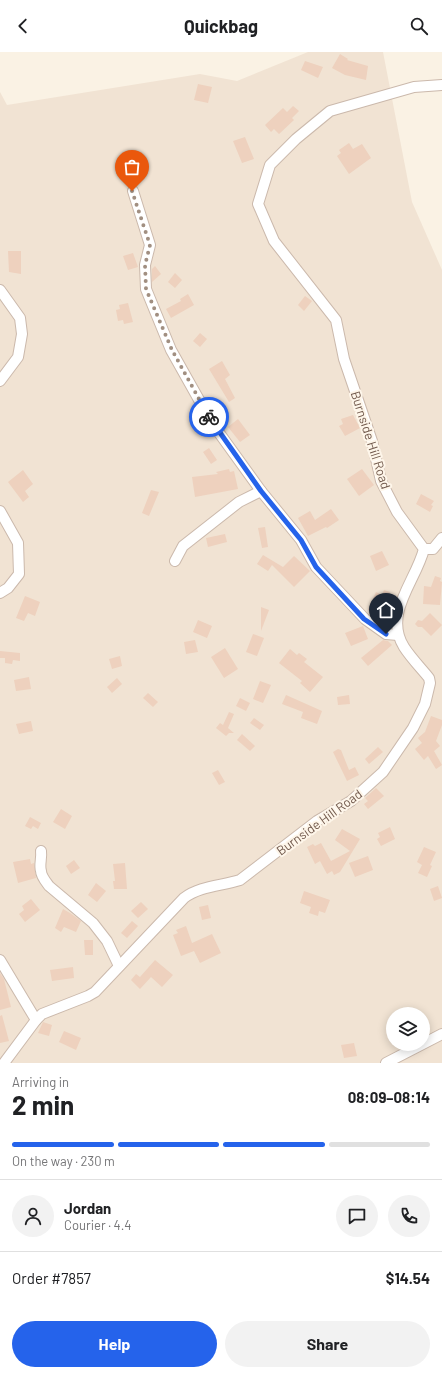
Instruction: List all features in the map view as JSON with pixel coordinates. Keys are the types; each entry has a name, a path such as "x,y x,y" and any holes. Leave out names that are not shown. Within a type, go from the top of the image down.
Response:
{"street":[{"name":"Burnside Hill Road","path":"4,1063 42,1014 88,996 94,992 184,898 191,893 204,888 228,884 240,880 317,821 351,801 382,772 413,728 425,704 430,683 429,678 404,647 398,635 397,615 421,560 424,549 397,512 381,481 372,440 344,359 336,320 274,242 258,204 270,166 296,139 330,111 414,87 442,85"},
{"path":"132,191 150,245 145,265 146,289 172,350 212,423 261,491 301,540 316,567 364,619 386,634 398,635"},
{"path":"0,290 20,318 22,334 18,357 0,381"},
{"path":"175,561 184,546 239,502 261,491"},
{"path":"0,511 18,543 19,574 8,588 0,593"},
{"path":"424,549 433,549 442,538"},
{"path":"41,851 42,858 40,871 49,886 93,922 107,941 119,966"},
{"path":"0,960 36,1020"},
{"path":"386,1063 442,1034"}],"shaded area":[{"path":"308,52 383,52 412,202 442,270 442,1063 0,1063 0,92 7,105 200,74 237,81"}],"building":[{"path":"340,54 348,59 347,60 368,66 366,80 345,75 332,68"},
{"path":"305,61 323,67 318,78 301,70"},
{"path":"198,84 212,87 208,103 194,100"},
{"path":"293,106 299,111 292,118 294,120 279,134 274,129 271,132 265,125 283,108 287,112"},
{"path":"245,137 254,159 242,163 233,141"},
{"path":"349,143 353,149 362,144 371,158 349,174 337,156 341,153 339,150"},
{"path":"8,251 21,251 21,274 9,272"},
{"path":"133,253 138,267 128,270 123,256"},
{"path":"155,266 161,274 152,282 152,269"},
{"path":"175,273 182,280 175,288 168,282"},
{"path":"188,294 194,305 171,318 166,309 181,301 180,299"},
{"path":"305,296 312,301 304,311 298,305"},
{"path":"128,303 133,322 124,324 123,320 118,321 116,310 120,309 119,305"},
{"path":"200,333 207,339 200,347 193,341"},
{"path":"222,361 230,375 225,379 235,398 229,402 209,369"},
{"path":"353,415 360,428 345,436 339,426 343,424 341,419"},
{"path":"238,419 250,435 240,442 228,427"},
{"path":"209,448 217,460 211,464 203,452"},
{"path":"229,469 230,472 234,471 238,489 195,497 192,477 218,474 216,472"},
{"path":"362,469 374,485 359,496 347,479"},
{"path":"23,470 33,484 25,491 29,497 23,502 8,482"},
{"path":"151,490 159,492 149,516 142,513"},
{"path":"421,494 434,501 431,505 433,506 430,512 416,504"},
{"path":"331,509 339,520 327,528 326,527 308,536 298,518 310,511 315,520"},
{"path":"265,527 268,547 262,548 258,528"},
{"path":"225,534 227,542 208,547 206,538"},
{"path":"382,551 389,565 376,571 370,556"},
{"path":"263,555 283,567 294,556 310,571 294,587 272,565 268,571 257,564"},
{"path":"435,576 441,578 440,581 442,582 440,605 423,604 424,586 431,587"},
{"path":"384,590 390,592 383,609 378,607 376,613 368,610 376,592 382,595"},
{"path":"25,596 40,602 35,616 28,613 24,621 16,618"},
{"path":"261,607 269,610 261,631"},
{"path":"430,613 442,625 431,636 422,627 418,627 415,624 418,620 422,621"},
{"path":"198,620 212,626 207,638 193,632"},
{"path":"363,626 368,639 351,646 345,633"},
{"path":"253,634 264,638 257,656 246,652"},
{"path":"195,640 198,652 186,654 184,642"},
{"path":"383,640 388,641 392,645 368,666 361,658"},
{"path":"225,648 238,669 224,678 211,657"},
{"path":"290,649 297,655 299,653 307,659 304,662 323,677 310,692 300,683 302,681 279,663"},
{"path":"0,651 20,653 20,661 13,660 12,664 5,663 5,658 0,658"},
{"path":"120,656 122,666 112,669 109,659"},
{"path":"29,677 31,689 16,691 14,680"},
{"path":"117,678 122,684 112,693 107,687"},
{"path":"260,681 271,685 263,703 253,699"},
{"path":"148,693 158,702 153,707 143,698"},
{"path":"286,695 322,711 317,724 301,718 303,712 282,704"},
{"path":"349,695 350,704 338,705 337,697"},
{"path":"240,698 250,703 246,711 236,706"},
{"path":"229,712 234,714 228,728 234,733 229,733 226,736 216,728 220,723 223,725"},
{"path":"431,716 442,720 442,725 436,741 440,746 434,751 442,765 436,769 428,756 424,760 415,749 422,743 418,738 425,732"},
{"path":"254,718 264,725 260,730 250,723"},
{"path":"31,721 33,731 19,734 16,724"},
{"path":"242,734 255,746 250,751 237,740"},
{"path":"378,747 383,752 369,764 365,759"},
{"path":"338,749 341,750 349,770 355,767 359,775 347,781 333,752"},
{"path":"218,770 225,782 219,785 212,773"},
{"path":"376,788 384,796 368,809 364,804 368,801 365,798"},
{"path":"61,809 72,816 65,829 53,822"},
{"path":"30,817 41,823 38,829 33,826 31,829 25,826"},
{"path":"390,827 395,839 381,846 377,839 380,837 378,833"},
{"path":"342,829 360,839 340,872 334,875 332,871 327,874 320,861 315,864 307,847 313,844 315,846 321,843 331,861 350,851 335,840"},
{"path":"424,847 436,852 430,865 432,866 427,877 418,873 422,865 417,862"},
{"path":"368,856 373,870 355,877 349,863"},
{"path":"30,859 31,864 34,863 36,878 18,883 13,862"},
{"path":"74,860 80,868 71,874 66,866"},
{"path":"125,863 127,889 114,889 113,881 115,881 113,864"},
{"path":"96,883 106,891 97,902 88,895"},
{"path":"438,886 442,898 434,901 430,889"},
{"path":"304,891 330,900 325,913 319,911 318,916 309,913 311,907 300,903"},
{"path":"31,899 40,910 25,922 19,914 24,910 22,906"},
{"path":"141,902 148,909 138,918 131,911"},
{"path":"208,905 211,918 202,920 199,907"},
{"path":"63,909 81,921 76,932 64,927 61,932 55,928"},
{"path":"132,921 138,926 127,938 121,933"},
{"path":"186,926 192,943 212,934 221,953 200,963 194,951 181,956 173,935 178,933 176,930"},
{"path":"84,940 93,940 93,955 85,955"},
{"path":"155,960 173,975 162,987 151,977 140,989 131,980 136,974 140,977"},
{"path":"73,967 74,978 52,981 50,970"},
{"path":"0,973 4,979 11,1007 0,1010"},
{"path":"2,1015 9,1041 0,1043 0,1016"},
{"path":"43,1022 52,1025 49,1036 38,1033"},
{"path":"64,1031 81,1038 76,1050 59,1042"},
{"path":"354,1043 357,1056 344,1058 341,1045"}],"way so far":[{"path":"132,191 150,245 145,265 146,289 172,350 209,417"}],"route":[{"path":"209,417 261,491 301,540 316,567 364,619 386,634"}]}
